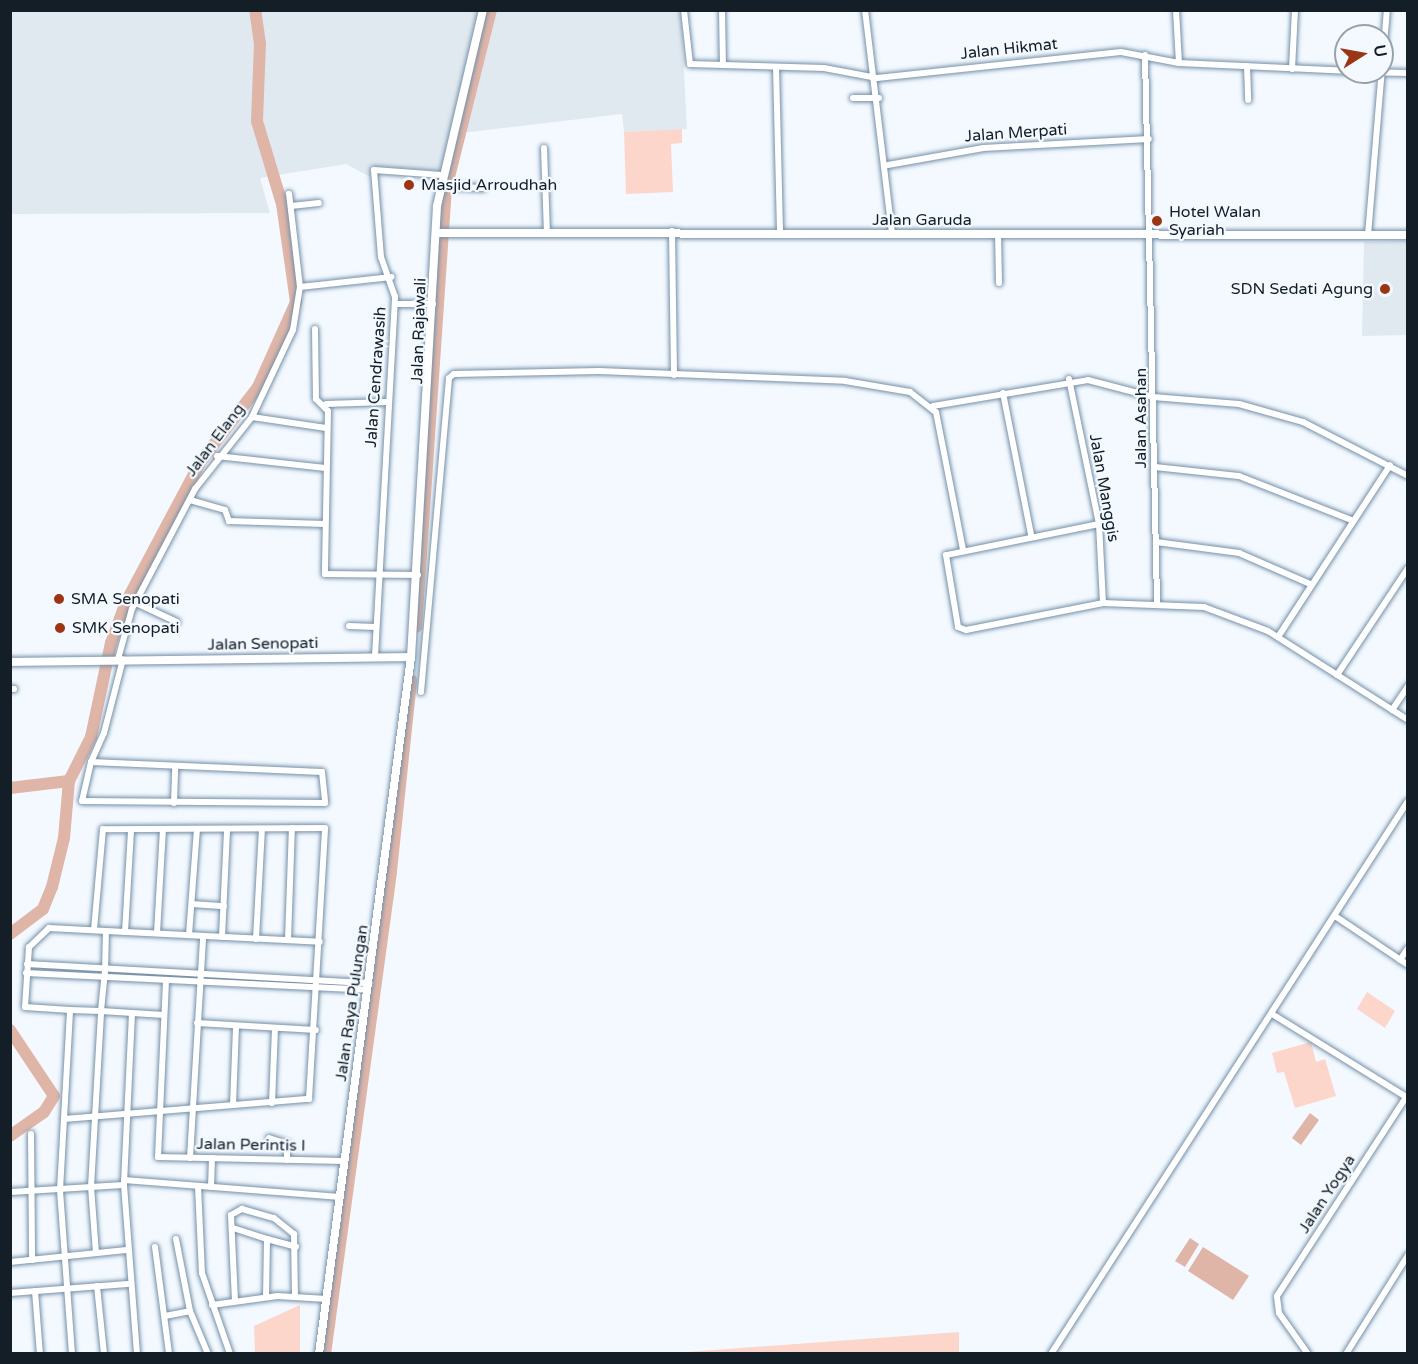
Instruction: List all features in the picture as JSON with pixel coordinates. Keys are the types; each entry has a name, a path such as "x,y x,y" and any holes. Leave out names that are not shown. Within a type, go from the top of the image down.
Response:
{"street":[{"name":"Jalan Rajawali","path":"411,657 443,186 441,175 483,10"},
{"name":"Jalan Hikmat","path":"684,10 688,62 824,68 877,78 1114,52 1145,55 1179,63 1334,71"},
{"path":"722,10 723,65"},
{"path":"865,10 877,78 888,165 892,233"},
{"path":"1176,10 1179,63"},
{"path":"1292,69 1295,10"},
{"name":"Jalan Asahan","path":"1145,55 1149,139 1157,602"},
{"path":"1247,66 1248,100"},
{"path":"776,67 780,231"},
{"path":"1368,235 1383,84"},
{"path":"853,98 879,98"},
{"name":"Jalan Merpati","path":"888,165 983,148 1149,139"},
{"path":"544,148 547,232"},
{"name":"Jalan Cendrawasih","path":"375,656 386,402 395,304 391,277 381,257 374,170 441,175"},
{"path":"443,186 483,188"},
{"name":"Jalan Elang","path":"174,803 84,802 91,762 136,603 189,500 217,456 252,417 293,330 300,287 289,194"},
{"path":"291,206 319,203"},
{"path":"672,231 674,375"},
{"name":"Jalan Garuda","path":"439,233 780,231 1407,235"},
{"path":"998,234 999,283"},
{"path":"300,287 391,277"},
{"path":"395,304 434,304"},
{"path":"315,329 316,399 326,404 386,402"},
{"path":"421,692 451,375 550,370 887,385 933,406 1069,379 1153,397 1206,399 1279,414 1322,429 1407,476"},
{"name":"Jalan Manggis","path":"1069,379 1100,524 1103,603"},
{"path":"1003,393 1031,535"},
{"path":"326,404 327,575 418,574"},
{"path":"933,406 963,550"},
{"path":"252,417 326,428"},
{"path":"217,456 325,468"},
{"path":"1278,637 1351,520 1390,465"},
{"path":"1155,466 1239,476 1351,520"},
{"path":"189,500 225,510 229,521 325,524"},
{"path":"1100,524 1031,535 963,550 945,559 961,630 1103,603 1157,602 1227,613 1278,637 1407,720"},
{"path":"1156,542 1239,553 1310,584"},
{"path":"1337,675 1407,568"},
{"path":"136,603 177,622"},
{"path":"349,626 376,627"},
{"name":"Jalan Senopati","path":"10,662 411,657"},
{"name":"Jalan Raya Pulungan","path":"319,1353 411,657"},
{"path":"1392,710 1407,687"},
{"path":"91,762 175,768 322,772 325,803 174,803 175,768"},
{"path":"1051,1353 1272,1014 1407,801"},
{"path":"288,940 292,828"},
{"path":"64,1119 310,1098 319,983 326,830 292,828 100,831 94,929"},
{"path":"189,935 197,829"},
{"path":"222,937 228,829"},
{"path":"256,939 262,829"},
{"path":"125,932 131,830"},
{"path":"157,933 163,830"},
{"path":"192,904 224,906"},
{"path":"1335,916 1407,965"},
{"path":"164,1015 25,1006 29,947 47,928 320,942"},
{"path":"96,1253 91,1187 106,930"},
{"path":"190,1158 202,936"},
{"path":"1400,960 1407,948"},
{"path":"27,964 259,981 368,986"},
{"path":"26,973 166,981 200,977"},
{"path":"159,1111 166,981"},
{"path":"70,1010 60,1190 72,1353"},
{"path":"132,1013 124,1182 128,1284 137,1353"},
{"path":"1272,1014 1407,1098"},
{"path":"197,1023 316,1030"},
{"path":"233,1106 236,1026"},
{"path":"272,1103 275,1028"},
{"name":"Jalan Yogya","path":"1308,1353 1276,1308 1277,1296 1407,1098"},
{"name":"Jalan Perintis I","path":"159,1111 158,1157 344,1161"},
{"path":"31,1134 28,1191 32,1260"},
{"path":"269,1138 287,1144 287,1160"},
{"path":"211,1187 212,1158"},
{"path":"10,1192 60,1190 124,1182 340,1197"},
{"path":"198,1186 199,1257 212,1305 230,1353"},
{"path":"235,1301 232,1211 255,1211 289,1228 296,1246 295,1296"},
{"path":"232,1228 296,1246"},
{"path":"176,1239 190,1311 208,1353"},
{"path":"266,1297 267,1239"},
{"path":"155,1247 169,1353"},
{"path":"10,1262 126,1250"},
{"path":"1346,1353 1407,1255"},
{"path":"10,1293 128,1284"},
{"path":"97,1286 104,1353"},
{"path":"35,1291 40,1353"},
{"path":"212,1305 266,1297 295,1296 327,1299"},
{"path":"165,1316 190,1311"}],"shaded area":[{"path":"10,11 681,11 687,129 624,132 622,114 453,134 443,171 371,166 370,177 346,164 260,178 270,213 11,214"},
{"path":"682,129 682,143 671,144 673,192 626,194 624,132"},
{"name":"SDN Sedati Agung","path":"1407,241 1407,335 1362,336 1364,242"},
{"path":"1367,992 1395,1011 1385,1028 1357,1009"},
{"path":"1311,1042 1316,1062 1325,1059 1336,1096 1295,1108 1284,1072 1277,1073 1272,1053"},
{"path":"1310,1113 1319,1120 1301,1145 1292,1138"},
{"path":"1190,1238 1199,1244 1185,1267 1175,1261"},
{"path":"1203,1247 1249,1276 1233,1300 1188,1271"},
{"path":"300,1305 300,1353 255,1353 254,1326"},
{"path":"959,1332 959,1353 674,1353"}],"waterway":[{"path":"10,934 43,909 52,887 64,838 69,781 91,737 111,643 126,602 201,461 258,387 296,302 282,204 257,121 260,44 255,10"},
{"path":"416,627 446,189 491,10"},
{"path":"325,1354 391,871 411,680"},
{"path":"10,788 69,781"},
{"path":"10,1030 54,1096 44,1112 10,1136"}],"place":[{"name":"Masjid Arroudhah","path":"409,185"},
{"name":"Hotel Walan Syariah","path":"1157,221"},
{"name":"SDN Sedati Agung","path":"1385,289"},
{"name":"SMA Senopati","path":"59,599"},
{"name":"SMK Senopati","path":"60,628"}]}
